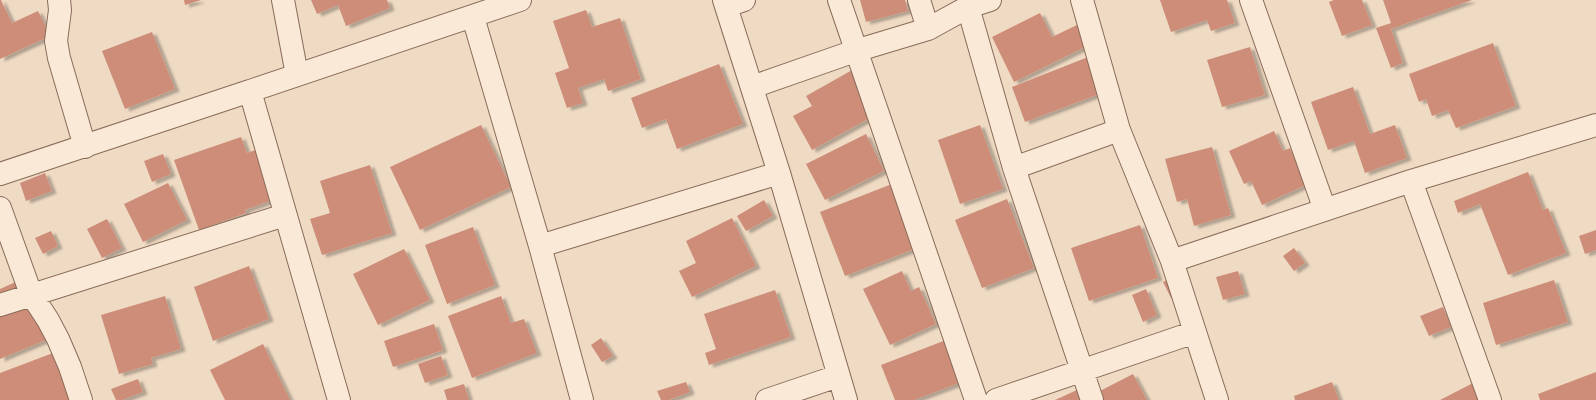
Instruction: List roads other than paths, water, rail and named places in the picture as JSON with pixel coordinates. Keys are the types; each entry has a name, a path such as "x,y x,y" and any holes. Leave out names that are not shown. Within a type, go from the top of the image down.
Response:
{"street":[{"path":"60,0 56,41 59,58 85,147"},
{"path":"283,0 297,75"},
{"path":"0,174 250,92 520,0"},
{"path":"839,0 855,51 976,400"},
{"path":"919,0 928,29"},
{"path":"752,87 855,51 928,29 968,7 990,0"},
{"path":"1082,0 1119,130 1172,261 1217,400"},
{"path":"1250,0 1325,210"},
{"path":"731,2 752,87 846,400"},
{"path":"968,7 1014,168 1092,400"},
{"path":"473,17 540,246 582,400"},
{"path":"250,92 339,400"},
{"path":"1172,261 1411,181 1596,125"},
{"path":"1014,168 1119,130"},
{"path":"540,246 779,174"},
{"path":"1411,181 1490,400"},
{"path":"0,208 31,294 48,320 58,339 70,367 81,400"},
{"path":"0,305 285,215"},
{"path":"996,400 1195,332"},
{"path":"767,400 838,376"}]}
